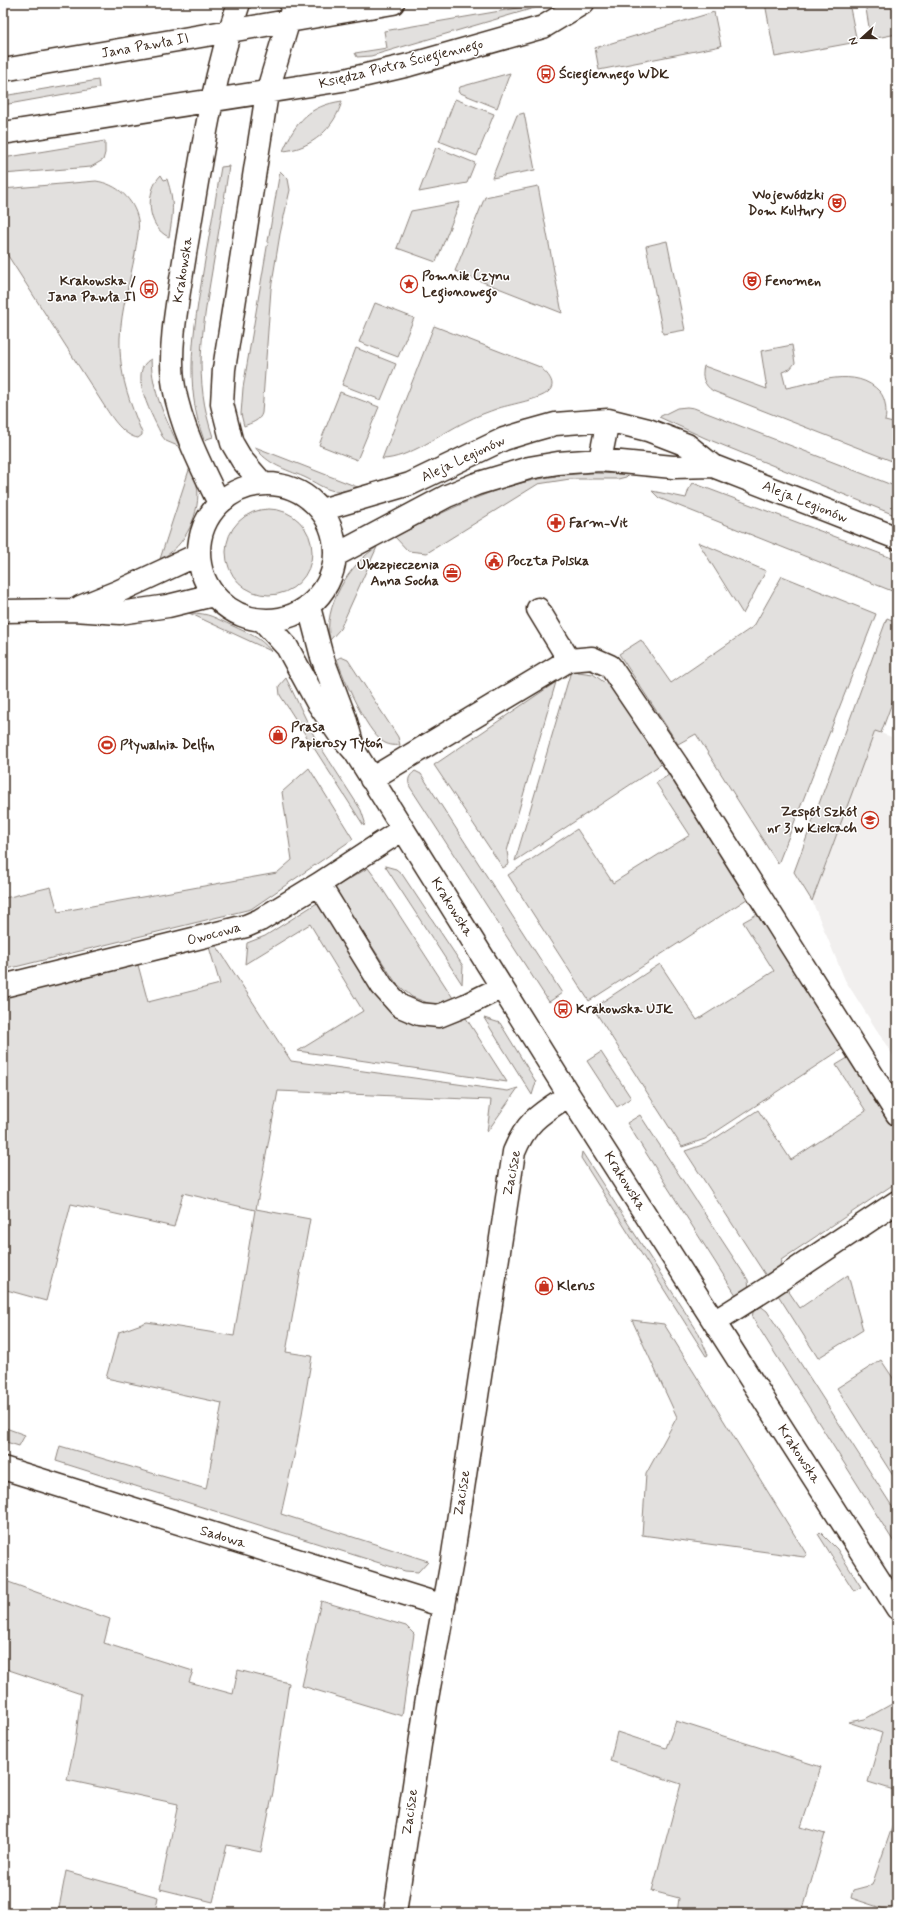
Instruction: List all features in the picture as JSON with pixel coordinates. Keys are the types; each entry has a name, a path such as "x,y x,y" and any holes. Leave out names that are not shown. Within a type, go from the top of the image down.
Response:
{"street":[{"name":"Krakowska","path":"218,502 181,415 174,386 172,356 179,293 201,157 212,102 229,32 239,3"},
{"path":"262,483 242,460 232,443 222,404 224,369 267,93 291,12 393,3"},
{"name":"Księdza Piotra Ściegiennego","path":"212,102 349,79 394,68 543,27 583,3"},
{"name":"Jana Pawła II","path":"3,70 229,32 291,12"},
{"path":"3,133 212,102"},
{"path":"600,460 608,420"},
{"name":"Aleja Legionów","path":"321,510 410,484 504,439 555,424 608,420 648,430 687,445 713,466 897,538"},
{"name":"Aleja Legionów","path":"336,555 447,496 476,484 529,468 558,463 600,460 673,467 713,466"},
{"path":"262,483 284,485 305,495 321,510 332,532 336,555 332,575 322,593 309,607 290,617 264,622 248,618 228,610 213,595 202,576 197,555 200,536 207,518 218,502 238,489 262,483"},
{"path":"74,610 118,592 197,555"},
{"path":"3,611 74,610 120,613 168,606 213,595"},
{"name":"Krakowska","path":"309,607 322,656 345,718 355,752"},
{"path":"538,609 569,660"},
{"name":"Krakowska","path":"264,622 287,647 317,702 339,734 355,752 568,1094 897,1608"},
{"path":"371,779 569,660 592,658 610,666 678,765 897,1114"},
{"name":"Owocowa","path":"3,986 246,926 260,920 318,884 402,829"},
{"path":"318,884 382,986 400,1006 420,1014 440,1016 502,987"},
{"name":"Zacisze","path":"395,1913 426,1704 444,1606 514,1152 522,1134 532,1121 568,1094"},
{"path":"714,1322 897,1202"},
{"name":"Sadowa","path":"3,1468 444,1606"}],"shaded area":[{"path":"765,3 849,3 857,42 775,57"},
{"path":"865,3 897,3 897,34 871,39"},
{"path":"543,4 541,6 371,56 357,57 355,53 387,48 384,31"},
{"path":"714,12 721,46 599,70 595,48"},
{"path":"510,73 497,108 458,92 460,87"},
{"path":"98,80 99,88 3,105 3,96"},
{"path":"455,99 494,114 477,156 439,141"},
{"path":"342,101 334,120 320,135 303,146 283,151 293,131 312,111 331,103"},
{"path":"524,113 535,170 492,178 517,115"},
{"path":"105,141 105,153 103,160 91,167 3,174 3,158"},
{"path":"436,147 475,163 467,183 419,192"},
{"path":"229,166 208,293 201,354 203,395 213,437 204,440 194,398 192,356 196,314 221,167"},
{"path":"280,171 288,179 290,190 280,234 271,289 262,413 257,420 244,426 241,414 243,388"},
{"path":"161,175 164,180 167,179 170,187 172,202 169,237 161,232 156,225 150,208 152,190"},
{"path":"96,181 111,185 123,194 133,205 138,220 138,237 124,306 120,351 123,376 129,398 142,433 142,435 138,438 133,437 123,430 111,416 3,248 3,189"},
{"path":"538,186 562,313 455,271 485,197"},
{"path":"460,202 436,262 397,248 411,211"},
{"path":"667,241 685,330 663,334 646,246"},
{"path":"375,303 414,318 398,357 359,342"},
{"path":"434,326 540,367 546,372 552,382 551,389 539,397 499,408 473,418 425,445 403,455 382,459"},
{"path":"792,345 795,363 790,369 782,372 786,388 822,380 847,378 859,379 870,384 880,392 884,398 886,406 885,421 897,424 897,463 713,391 707,386 704,380 704,366 767,389 761,351"},
{"path":"356,348 396,364 381,400 342,385"},
{"path":"151,359 154,382 160,404 180,447 166,441 162,436 144,396 141,384 141,374 144,365"},
{"path":"340,392 379,407 357,460 319,445"},
{"path":"677,408 694,408 897,487 897,516 705,438 659,417"},
{"path":"255,447 360,488 342,491 327,489 271,462"},
{"path":"190,467 196,483 198,495 194,517 184,538 169,554 160,559"},
{"path":"589,473 629,474 626,477 618,479 570,479 538,484 427,553 408,551 395,537 465,502 488,493 535,480 561,475"},
{"path":"693,483 897,560 897,593 659,498 652,491 686,498"},
{"path":"261,509 277,509 286,512 300,521 309,535 312,544 312,560 309,569 300,583 286,592 277,595 261,595 245,588 238,583 233,576 226,560 226,544 233,528 238,521 245,516"},
{"path":"698,542 766,571 743,614"},
{"path":"377,547 340,629 330,640 330,614 340,588 357,564"},
{"path":"782,576 876,614 778,864 696,734 678,744 619,654 641,640 671,683 754,626"},
{"path":"189,613 208,615 217,618 249,633 267,646 271,651"},
{"path":"887,618 897,622 897,689 881,733 875,731 812,901 794,872"},
{"path":"341,657 348,660 398,737 400,745 391,745 384,742 369,726 344,678 337,659"},
{"path":"571,671 593,674 613,689 663,763 515,861"},
{"path":"286,678 316,740 361,810 365,822 364,826 280,695 279,686"},
{"path":"556,682 507,851 509,864 503,868 434,765"},
{"name":"Zespół Szkół nr 3 w Kielcach","path":"875,731 897,739 897,1062 845,980 812,901"},
{"path":"309,768 353,839 251,909 3,970 5,898 51,887 58,912 277,873 292,860 282,792"},
{"path":"415,771 421,774 562,993 549,1002 410,787 409,778"},
{"path":"672,773 750,897 589,1001 508,875 577,829 613,883 690,835 656,783"},
{"path":"385,866 396,869 402,874 463,966 462,984"},
{"path":"368,868 453,998 436,1006 412,997 396,983 334,888"},
{"path":"317,903 385,1007 411,1022 433,1027 454,1023 466,1018 507,1082 298,1051 363,1011 310,924 245,964 247,943 265,936"},
{"path":"759,913 845,1047 705,1139 682,1147 593,1008 660,964 697,1020 774,971 743,922"},
{"path":"216,945 291,1061 508,1091 518,1088 487,1132 491,1100 278,1091 256,1209 310,1219 286,1352 312,1356 297,1443 281,1514 428,1561 418,1572 405,1571 56,1461 60,1446 206,1489 222,1403 106,1378 119,1332 147,1322 234,1336 255,1210 183,1193 174,1227 71,1204 46,1301 3,1289 3,995 138,965 148,1002 220,984 209,947"},
{"path":"484,1018 500,1023 536,1082 532,1095"},
{"path":"601,1052 631,1098 617,1107 587,1061"},
{"path":"851,1056 897,1130 897,1182 781,1260 779,1272 768,1279 685,1151 708,1143 758,1110 791,1160 866,1111 836,1065"},
{"path":"640,1115 748,1280 749,1290 736,1295 627,1123"},
{"path":"582,1152 698,1332 708,1355 706,1356 581,1158"},
{"path":"848,1275 863,1330 818,1358 778,1295 787,1289 800,1308"},
{"path":"759,1305 767,1311 897,1514 897,1547 752,1317 754,1308"},
{"path":"632,1320 664,1324 807,1555 804,1557 642,1535 646,1474 677,1417"},
{"path":"881,1360 897,1384 897,1482 837,1388"},
{"path":"3,1427 25,1435 19,1446 3,1441"},
{"path":"820,1532 837,1549 861,1587 854,1591 818,1534"},
{"path":"3,1580 110,1619 104,1643 193,1671 189,1682 233,1694 238,1670 289,1683 273,1792 261,1852 227,1845 213,1902 160,1889 178,1804 67,1780 75,1743 81,1694 3,1668"},
{"path":"321,1601 406,1626 414,1634 402,1716 302,1686"},
{"path":"897,1701 897,1791 868,1782 882,1733 848,1722 865,1719"},
{"path":"676,1721 821,1767 801,1827 825,1834 802,1913 677,1913 679,1898 652,1891 681,1784 610,1761 617,1732 666,1748"},
{"path":"897,1813 897,1907 893,1912 851,1898 853,1890 872,1885"},
{"path":"66,1871 158,1897 155,1913 58,1913"}],"place":[{"name":"Ściegiennego WDK","path":"546,74"},
{"name":"Wojewódzki Dom Kultury","path":"837,203"},
{"name":"Fenomen","path":"752,281"},
{"name":"Pomnik Czynu Legionowego","path":"409,284"},
{"name":"Krakowska / Jana Pawła II","path":"149,289"},
{"name":"Farm-Vit","path":"556,523"},
{"name":"Poczta Polska","path":"494,561"},
{"name":"Ubezpieczenia Anna Socha","path":"452,573"},
{"name":"Prasa Papierosy Tytoń","path":"278,735"},
{"name":"Pływalnia Delfin","path":"107,745"},
{"name":"Zespół Szkół nr 3 w Kielcach","path":"870,820"},
{"name":"Krakowska UJK","path":"563,1009"},
{"name":"Klerus","path":"544,1286"}]}
